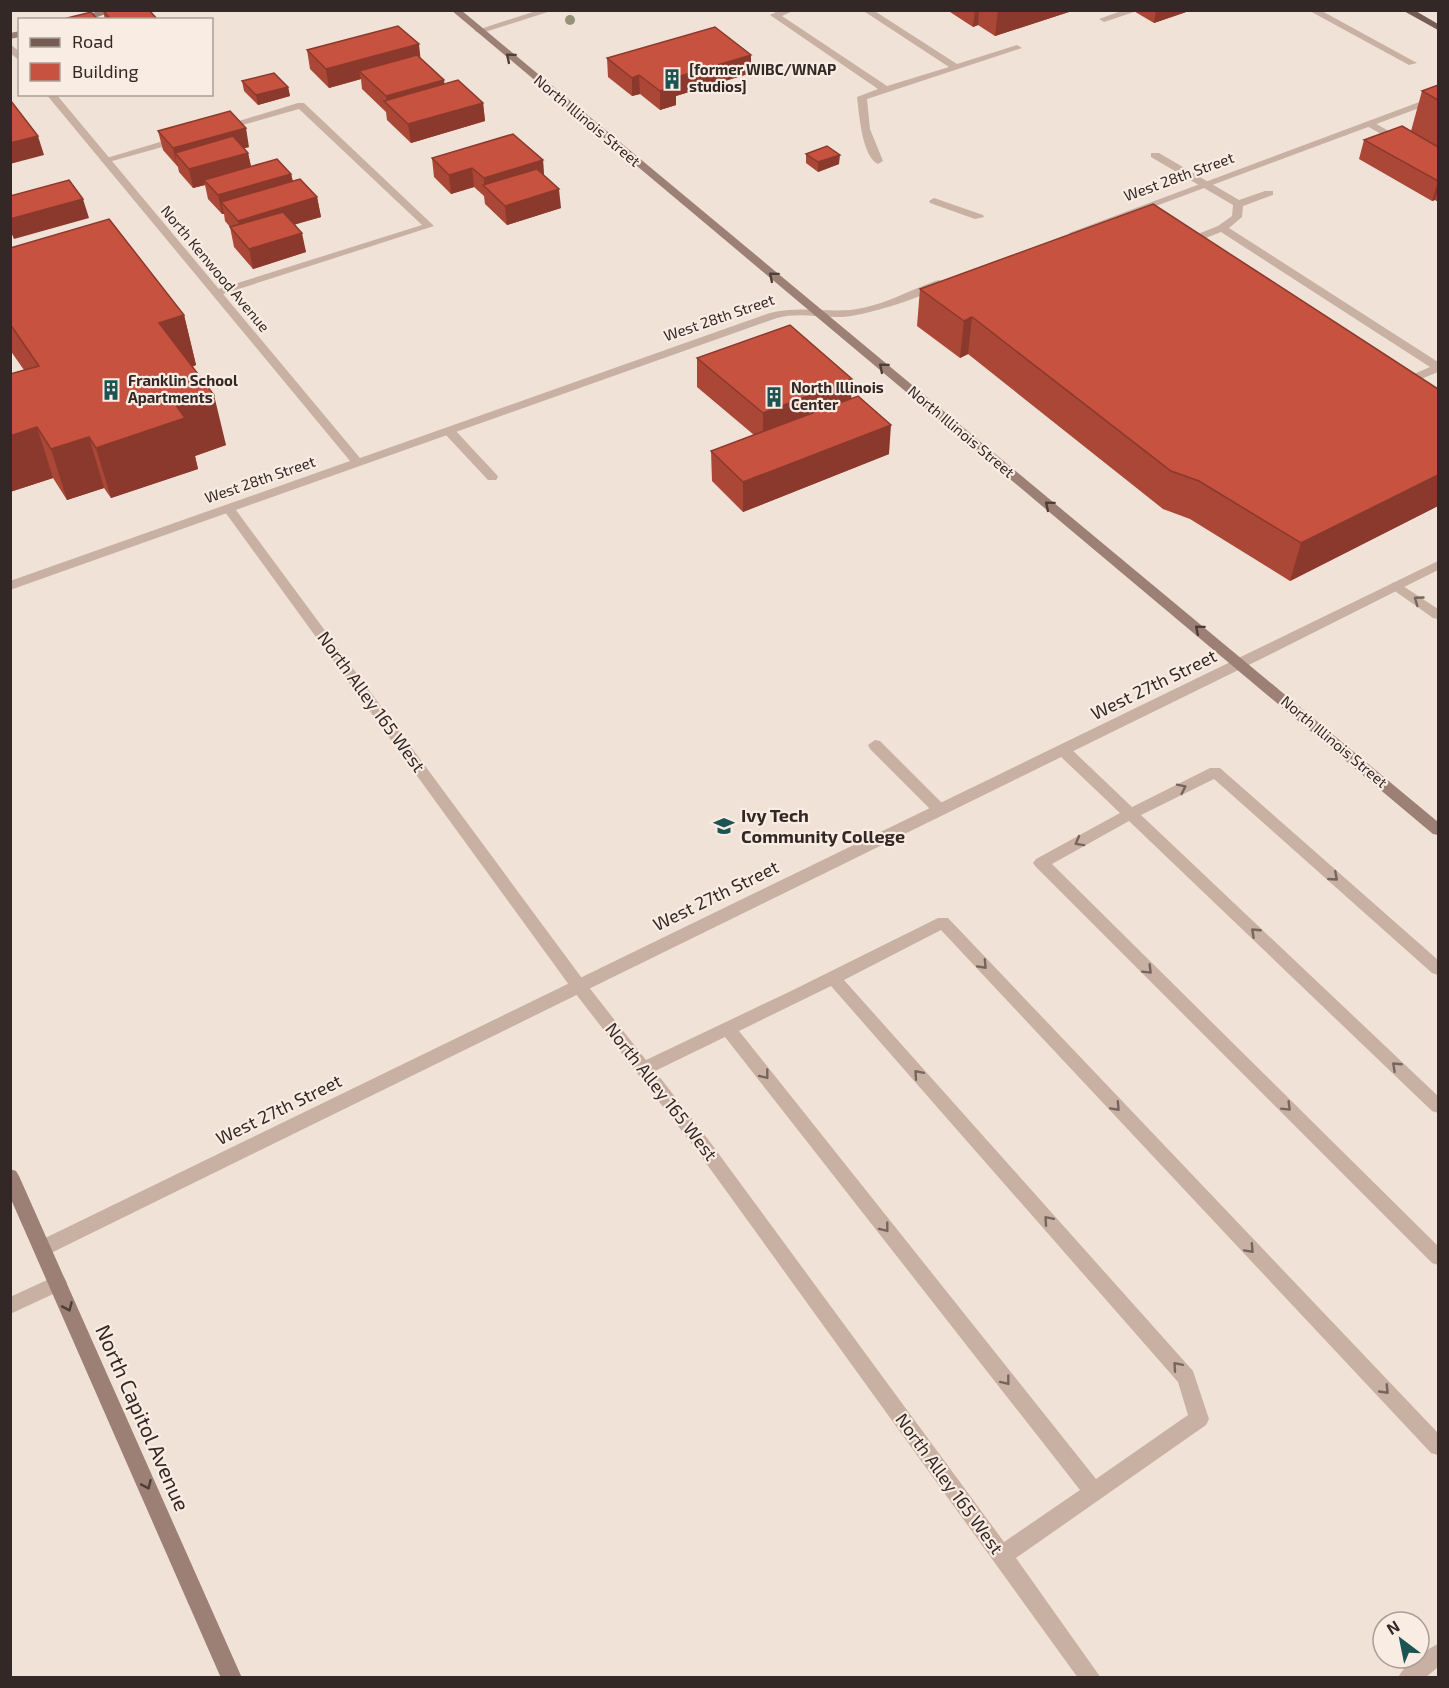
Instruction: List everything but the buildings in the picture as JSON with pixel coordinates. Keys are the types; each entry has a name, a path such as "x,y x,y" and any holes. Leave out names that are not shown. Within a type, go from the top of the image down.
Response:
{"main road":[{"path":"84,18 113,10"},
{"name":"North Illinois Street","path":"455,10 1438,830"},
{"path":"1406,10 1438,27"},
{"name":"North Capitol Avenue","path":"10,1176 232,1677"}],"street":[{"path":"479,31 550,10"},
{"path":"791,10 775,15 885,89"},
{"path":"866,10 956,67"},
{"path":"1312,10 1412,63"},
{"path":"1104,20 1132,11"},
{"path":"878,161 865,129 862,97 1017,48"},
{"name":"North Kenwood Avenue","path":"52,96 358,463"},
{"name":"West 28th Street","path":"1059,238 1438,98"},
{"path":"211,130 301,105 429,226 216,293"},
{"path":"1370,124 1411,147"},
{"path":"105,160 189,136"},
{"path":"1155,155 1238,204 1269,193"},
{"path":"934,201 980,217"},
{"path":"1172,248 1222,228 1237,217 1238,204"},
{"path":"1222,228 1438,367"},
{"name":"West 28th Street","path":"10,586 774,315 795,311 859,312 947,280"},
{"path":"1387,390 1438,367"},
{"path":"449,431 492,477"},
{"name":"North Alley 165 West","path":"229,508 578,985 704,1147 1091,1677"},
{"name":"West 27th Street","path":"43,1248 578,985 1241,664 1438,565"},
{"path":"1397,586 1438,615"},
{"path":"875,745 940,810"},
{"path":"1063,750 1438,1106"},
{"path":"1438,969 1215,772 1130,814 1041,863 1438,1257"},
{"path":"643,1069 833,978 943,922 1438,1446"},
{"path":"833,978 1186,1377 1199,1419 1002,1556"},
{"path":"728,1029 1094,1492"},
{"path":"10,1306 58,1283"},
{"path":"1408,1677 1438,1654"}],"place":[{"name":"[former WIBC/WNAP studios]","path":"672,79"},
{"name":"Franklin School Apartments","path":"111,390"},
{"name":"North Illinois Center","path":"774,397"},
{"name":"Ivy Tech Community College","path":"724,826"}]}
